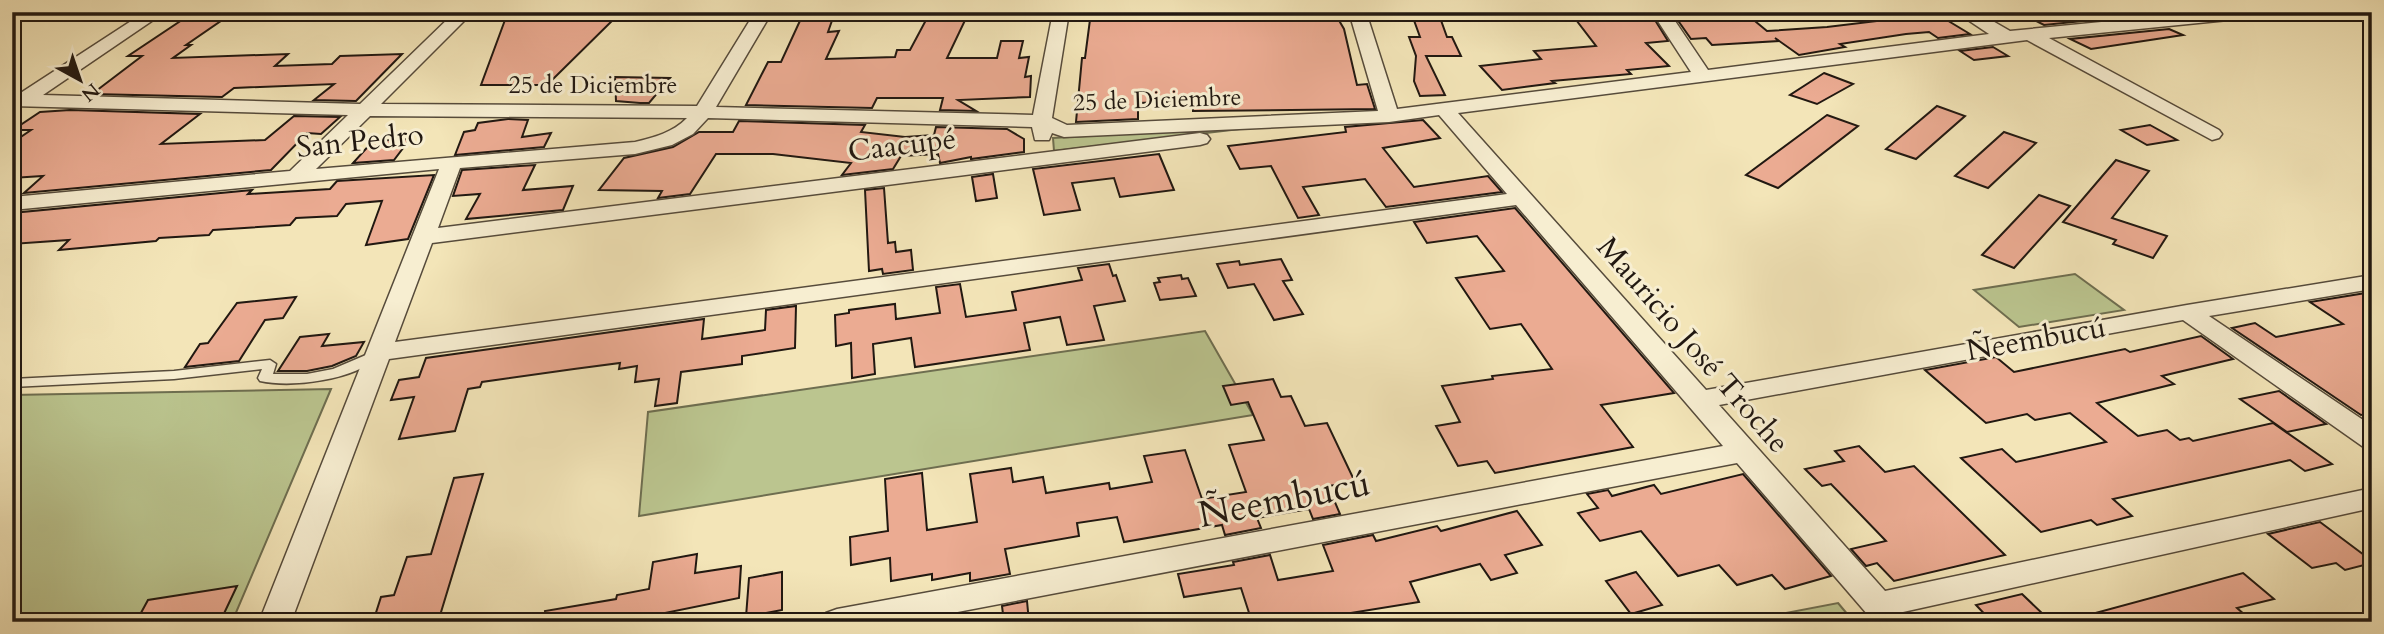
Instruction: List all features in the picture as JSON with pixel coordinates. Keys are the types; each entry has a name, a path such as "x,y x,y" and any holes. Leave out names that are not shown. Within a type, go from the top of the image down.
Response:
{"street":[{"path":"16,102 157,12"},
{"path":"295,178 465,12"},
{"name":"San Pedro","path":"12,204 452,162 635,148 665,141 686,130 703,112 764,12"},
{"path":"1042,157 1041,121 1061,12"},
{"path":"1357,12 1389,116"},
{"path":"1660,12 1703,76"},
{"path":"1964,12 2007,37"},
{"name":"25 de Diciembre","path":"16,102 365,110 703,112 1041,121 1064,131 1389,116 2028,34 2258,12"},
{"path":"2028,34 2212,134"},
{"name":"Mauricio José Troche","path":"1445,110 1886,613"},
{"name":"Caacupé","path":"423,237 1042,157 1389,116"},
{"path":"275,622 452,162"},
{"path":"379,352 1523,198"},
{"name":"Ñeembucú","path":"1700,400 2188,312 2372,282"},
{"path":"2188,312 2372,439"},
{"name":"Ñeembucú","path":"837,622 1745,452"},
{"path":"1886,613 2372,498"}],"lane":[{"path":"12,383 174,375 270,365 265,378 293,379 333,374 362,364 379,352"}],"green space":[{"path":"1283,124 1054,151 1053,138"},
{"path":"2075,274 2124,310 2019,327 1974,290"},
{"path":"1205,331 1253,415 639,516 648,412"},
{"path":"331,389 232,622 12,622 12,395"},
{"path":"1838,603 1854,622 1749,620"}],"building":[{"path":"513,12 621,12 547,85 481,85 505,20"},
{"path":"804,12 835,12 828,32 839,31 826,59 895,57 897,50 910,50 926,20 943,21 947,12 969,12 947,58 997,58 1001,41 1023,41 1019,58 1029,57 1025,77 1031,76 1030,97 958,100 976,111 940,110 943,98 877,98 872,108 746,105 768,62 781,62"},
{"path":"1091,12 1334,12 1344,29 1357,85 1367,84 1375,109 1193,111 1193,101 1138,103 1138,119 1076,122 1082,58 1085,58"},
{"path":"1411,12 1438,12 1447,37 1452,37 1461,56 1426,56 1445,95 1420,96 1414,81 1416,56 1409,37 1420,37"},
{"path":"1570,12 1650,12 1668,41 1646,43 1669,66 1627,70 1631,74 1552,81 1555,83 1502,90 1480,66 1541,59 1534,51 1596,46"},
{"path":"1672,12 1744,12 1767,31 1935,14 1937,20 1945,19 1970,34 1938,38 1929,32 1906,34 1840,44 1845,47 1799,55 1775,38 1779,41 1712,45 1706,38 1691,39"},
{"path":"2019,12 2135,12 2142,15 2044,25"},
{"path":"191,14 228,16 186,45 191,45 173,58 288,54 275,66 332,64 340,56 402,54 356,101 314,100 334,84 234,88 222,97 92,94 142,56 128,56"},
{"path":"2169,29 2183,35 2091,49 2070,39"},
{"path":"1993,47 2008,56 1974,60 1960,51"},
{"path":"1824,73 1853,84 1817,104 1790,95"},
{"path":"615,77 670,78 649,103 640,103 616,101"},
{"path":"1937,106 1965,116 1916,159 1886,149"},
{"path":"70,110 200,114 161,144 265,140 294,116 340,117 321,134 307,133 271,170 24,193 43,176 12,178 12,143 31,130 13,130 40,112"},
{"path":"1827,115 1858,126 1778,188 1746,175"},
{"path":"508,119 528,120 522,137 551,133 544,147 455,155 464,132 475,130 478,123"},
{"path":"1423,120 1440,138 1383,148 1414,187 1488,176 1502,192 1386,207 1365,179 1303,187 1319,215 1298,218 1271,166 1240,169 1228,146 1346,132 1345,127"},
{"path":"739,121 865,125 861,132 905,137 934,135 936,127 1007,129 1024,139 1024,152 940,163 938,154 901,156 893,169 842,175 851,163 773,154 716,154 690,194 658,198 662,191 599,190 624,158 673,147 699,132 733,132"},
{"path":"2150,125 2177,140 2147,145 2121,130"},
{"path":"2004,132 2036,143 1988,188 1955,176"},
{"path":"410,139 394,160 353,163 373,141"},
{"path":"1159,154 1174,190 1120,197 1114,178 1072,183 1080,210 1044,215 1033,169"},
{"path":"2116,160 2149,171 2112,218 2167,236 2153,258 2113,244 2116,240 2063,222"},
{"path":"535,165 523,190 573,186 563,210 466,219 480,194 453,196 462,170"},
{"path":"993,174 997,198 976,201 972,177"},
{"path":"434,175 408,239 366,245 382,201 346,204 337,216 296,218 290,225 213,230 209,235 59,250 69,240 12,244 12,213 252,190 248,194 330,189 337,181"},
{"path":"884,188 888,243 895,242 896,252 911,250 913,270 883,274 882,269 869,271 865,190"},
{"path":"2039,195 2070,206 2014,268 1982,255"},
{"path":"1515,208 1674,393 1601,405 1633,447 1495,473 1487,461 1458,466 1436,426 1460,422 1442,386 1493,379 1492,376 1552,369 1521,324 1490,329 1456,278 1504,271 1477,236 1427,243 1414,222"},
{"path":"1281,259 1292,280 1283,281 1303,314 1274,320 1254,284 1228,288 1217,264 1239,261 1240,265"},
{"path":"1109,264 1125,301 1094,306 1104,340 1067,345 1060,317 1024,323 1030,350 915,367 911,338 873,344 875,374 852,378 851,343 836,346 835,315 849,313 849,310 895,304 896,319 940,313 936,287 960,284 966,317 1016,310 1012,292 1082,280 1078,268"},
{"path":"1181,275 1182,279 1188,278 1196,296 1160,300 1154,283 1160,282 1158,278"},
{"path":"2372,292 2372,413 2361,415 2232,328 2255,323 2276,337 2343,324 2310,302"},
{"path":"296,297 283,318 265,320 239,361 185,367 200,344 208,343 237,303"},
{"path":"796,306 795,348 742,356 742,364 681,372 677,403 655,406 659,379 635,382 637,366 619,369 620,363 482,382 480,387 468,389 455,431 399,439 414,397 391,400 399,380 419,377 426,358 704,319 702,339 765,330 766,310"},
{"path":"329,334 322,346 364,342 356,356 332,366 307,371 278,371 300,337"},
{"path":"2201,336 2233,359 2162,376 2174,384 2097,403 2138,436 2167,430 2180,440 2189,438 2193,441 2273,423 2332,464 2305,471 2290,460 2113,499 2132,516 2097,525 2091,520 2041,532 1961,458 2002,449 2016,462 2106,442 2070,413 2035,420 2027,414 1986,423 1925,370 1996,357 2014,372 2125,349 2130,352"},
{"path":"1273,379 1281,397 1291,396 1305,426 1327,423 1355,482 1328,486 1340,514 1313,519 1309,509 1257,518 1261,528 1225,535 1222,525 1124,542 1117,517 1077,523 1079,536 1005,549 1010,574 970,581 970,573 932,580 932,574 891,581 890,558 851,565 850,537 888,531 885,479 922,473 927,530 977,522 970,474 1011,468 1013,482 1043,477 1046,493 1109,483 1110,489 1152,482 1144,456 1185,450 1202,499 1246,492 1229,445 1264,440 1248,402 1231,405 1223,386"},
{"path":"2279,391 2326,424 2287,432 2240,399"},
{"path":"1859,446 1885,472 1914,466 2005,555 1894,581 1877,563 1866,566 1851,549 1886,541 1831,484 1822,486 1805,469 1844,461 1835,451"},
{"path":"483,474 438,622 373,622 381,597 394,595 407,557 431,554 454,478"},
{"path":"1743,474 1831,576 1785,589 1772,575 1737,585 1719,565 1678,576 1641,531 1600,541 1578,513 1598,508 1587,494 1608,490 1612,496 1654,485 1661,494"},
{"path":"1517,511 1542,545 1505,555 1517,573 1491,580 1480,564 1410,582 1419,602 1295,622 1252,622 1241,588 1184,597 1178,574 1234,565 1233,562 1270,555 1278,580 1333,571 1323,545 1373,535 1376,541 1437,526 1441,531"},
{"path":"2320,522 2372,563 2345,570 2336,563 2312,568 2268,534"},
{"path":"697,554 695,573 741,566 739,598 645,617 645,622 546,622 545,611 616,599 617,595 649,589 653,562"},
{"path":"782,572 782,610 746,617 749,578"},
{"path":"1636,572 1662,605 1631,614 1606,581"},
{"path":"2243,573 2274,599 2237,608 2253,622 2088,622 2088,615"},
{"path":"237,586 220,622 136,622 148,600"},
{"path":"2022,594 2046,617 2026,622 1992,622 1976,605"},
{"path":"1027,601 1029,622 1004,622 1002,606"}]}
